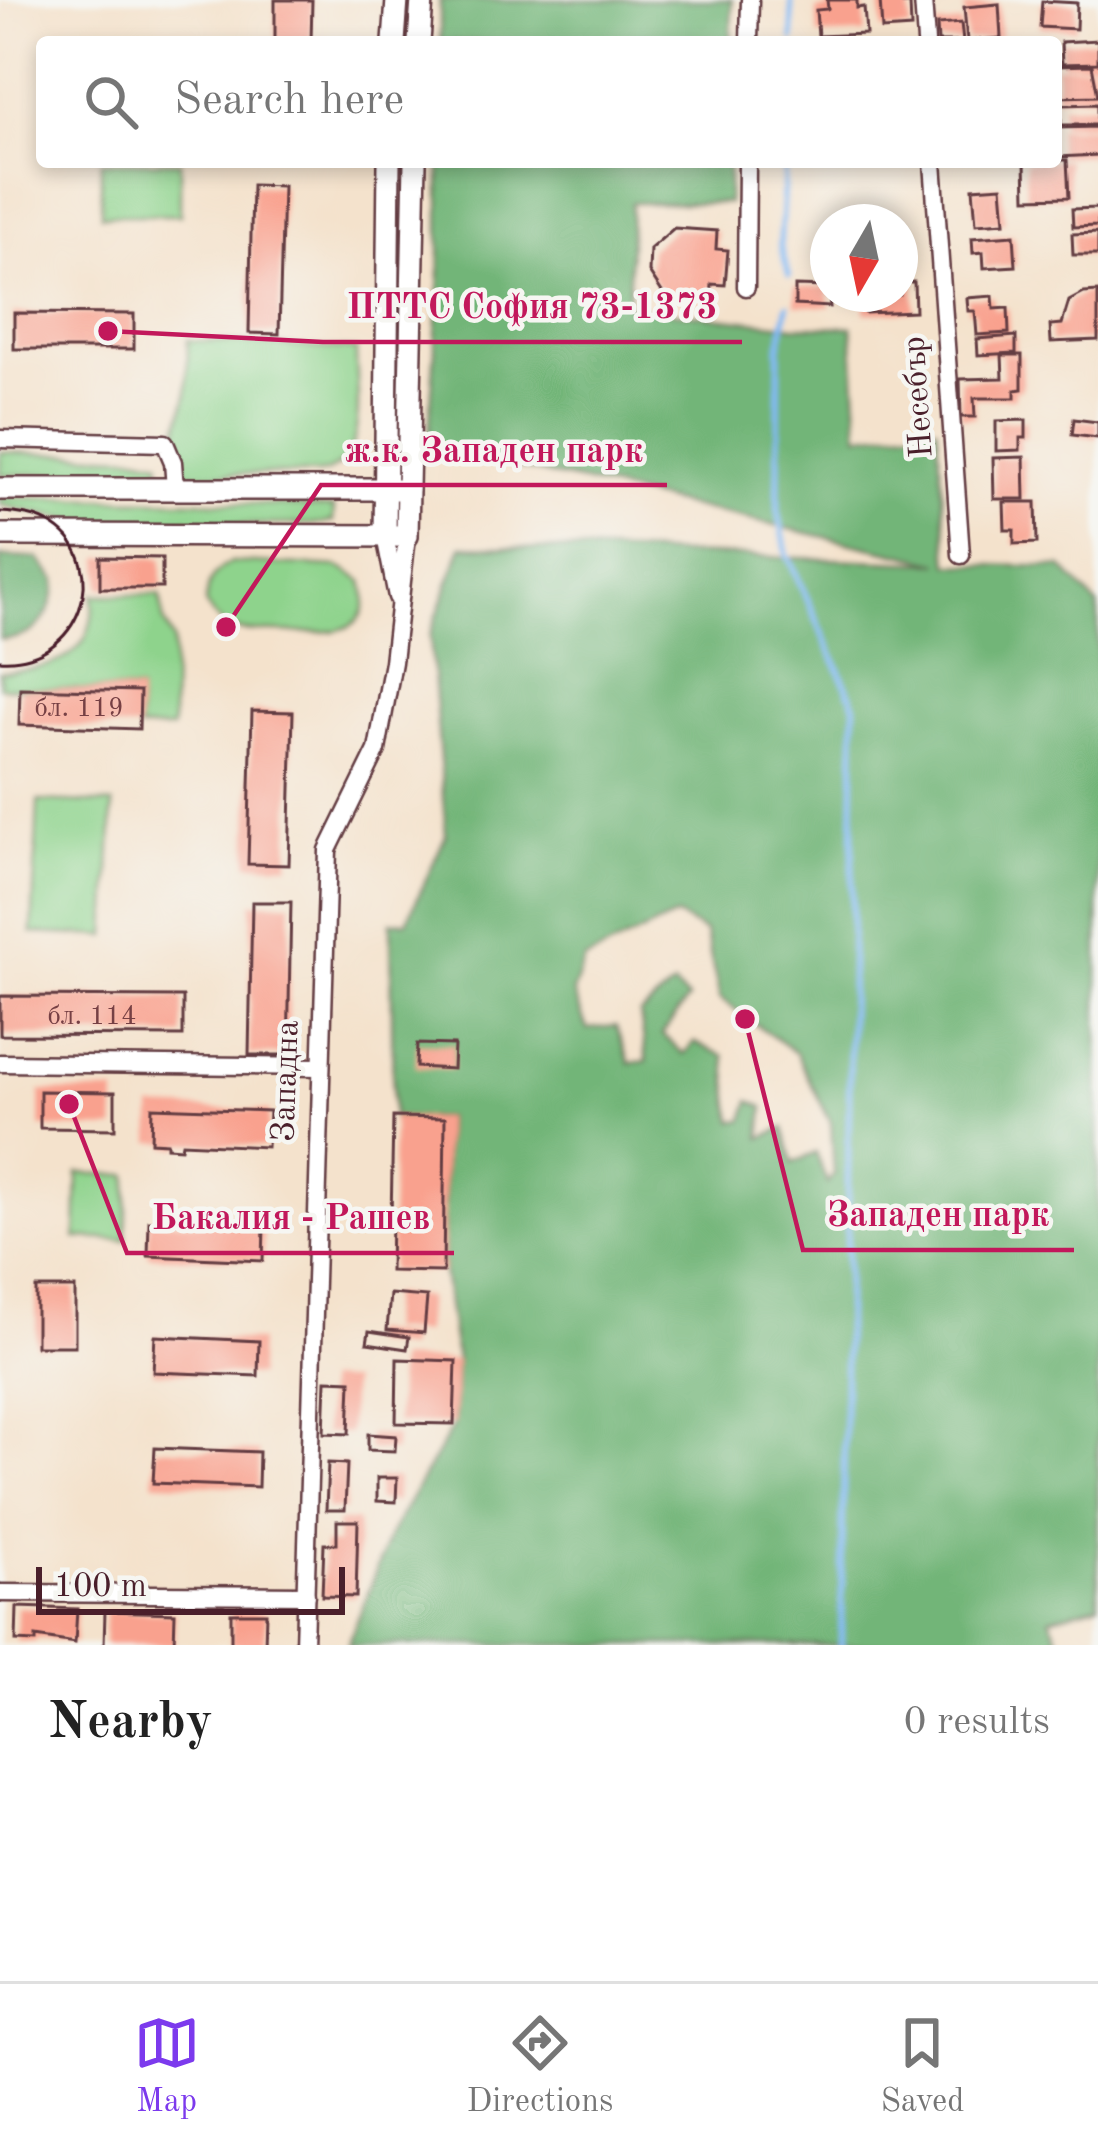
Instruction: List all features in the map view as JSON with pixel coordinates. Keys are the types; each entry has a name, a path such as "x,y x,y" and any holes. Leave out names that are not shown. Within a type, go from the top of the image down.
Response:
{"street":[{"path":"394,36 397,0"},
{"path":"419,36 422,0"},
{"path":"749,36 750,0"},
{"path":"923,0 926,36"},
{"name":"Западна","path":"389,168 397,489"},
{"name":"Западна","path":"304,1645 328,850 377,750 393,662 398,604 387,564 396,536 415,168"},
{"path":"746,287 747,168"},
{"name":"Несебър","path":"933,168 961,555"},
{"path":"0,439 165,443 176,489"},
{"path":"0,489 397,489"},
{"path":"0,535 396,536"},
{"path":"0,1063 320,1066"},
{"path":"0,1593 305,1595"}],"green space":[{"path":"440,0 732,0 731,36 440,36"},
{"path":"101,168 180,168 180,215 101,215"},
{"path":"440,168 728,168 728,203 631,203 628,307 794,326 852,327 859,435 937,427 949,564 1062,567 1098,606 1098,1604 1050,1618 1061,1645 348,1645 389,1536 454,1424 456,1361 443,1272 445,1118 393,1117 391,922 407,921 446,835 430,635 462,546 940,563 428,447 440,274","holes":["676,916 705,932 720,999 796,1053 831,1123 834,1174 827,1183 816,1153 793,1163 784,1128 761,1138 764,1107 750,1101 744,1120 733,1121 725,1056 694,1042 684,1054 662,1034 688,999 673,986 640,1014 647,1061 630,1063 616,1026 587,1029 573,992 585,960"]},
{"path":"188,340 356,350 357,423 347,456 319,474 185,474 175,441 187,395"},
{"path":"0,452 137,456 160,461 160,473 0,475"},
{"path":"0,497 334,508 333,521 323,524 92,525 0,505"},
{"path":"0,557 38,558 56,580 52,603 41,623 13,638 0,639"},
{"path":"231,562 339,567 363,581 362,614 354,624 327,632 233,628 205,603 212,579"},
{"path":"93,595 160,595 164,622 173,640 172,729 139,729 139,691 0,687 0,672 54,664 79,647 92,617"},
{"path":"38,801 113,804 107,936 32,933"},
{"path":"78,1173 128,1175 126,1240 76,1238"}],"building":[{"path":"275,0 312,0 311,36 275,36"},
{"path":"827,0 857,0 857,8 864,7 866,34 818,36 816,10 828,9"},
{"path":"880,0 910,4 911,28 882,30"},
{"path":"1042,1 1077,3 1076,29 1040,27"},
{"path":"999,4 1001,36 967,36 964,7"},
{"path":"961,23 962,36 938,36 937,25"},
{"path":"1098,40 1098,63 1062,64 1062,42"},
{"path":"1092,65 1098,96 1062,97 1062,66"},
{"path":"1097,104 1097,125 1062,125 1062,105"},
{"path":"1098,127 1098,155 1062,157 1062,128"},
{"path":"1062,160 1067,160 1069,197 1026,198 1025,168 1062,168"},
{"path":"252,185 283,186 279,334 249,333"},
{"path":"1002,186 1005,222 976,224 973,188"},
{"path":"1098,208 1098,226 1073,227 1072,209"},
{"path":"674,228 717,231 716,249 728,250 725,285 712,284 711,301 666,298 649,272 650,249"},
{"path":"1098,233 1098,255 1073,255 1072,234"},
{"path":"1014,235 1016,266 984,268 983,252 973,253 972,238"},
{"path":"795,286 810,286 810,306 795,305"},
{"path":"1098,292 1098,340 1051,342 1050,325 1062,324 1069,301"},
{"path":"993,296 994,309 1008,308 1009,333 977,335 975,311 968,311 967,298"},
{"path":"14,313 134,314 134,349 14,349"},
{"path":"1016,336 1016,353 978,355 977,339"},
{"path":"1002,355 1022,355 1022,389 1015,390 1015,398 974,398 975,417 961,417 960,379 1003,378"},
{"path":"1074,419 1098,422 1098,438 1072,435"},
{"path":"1026,420 1020,450 996,451 996,421"},
{"path":"1024,457 1025,499 994,499 993,458"},
{"path":"1004,502 1036,502 1037,543 1014,544 1014,530 1005,530"},
{"path":"100,557 162,558 162,588 100,588"},
{"path":"20,688 140,691 139,729 19,725"},
{"path":"252,711 293,712 289,865 248,864"},
{"path":"252,902 291,902 288,1055 249,1055"},
{"path":"0,996 183,997 183,1036 0,1035"},
{"path":"417,1044 454,1045 453,1069 416,1067"},
{"path":"40,1091 115,1092 115,1129 40,1128"},
{"path":"152,1107 269,1111 267,1147 182,1143 181,1148 151,1142"},
{"path":"393,1117 445,1118 443,1272 390,1271"},
{"path":"149,1221 264,1226 263,1261 148,1256"},
{"path":"36,1288 75,1288 75,1346 36,1346"},
{"path":"390,1294 427,1297 424,1333 387,1330"},
{"path":"369,1331 409,1337 407,1349 367,1343"},
{"path":"155,1336 259,1341 258,1376 153,1372"},
{"path":"397,1359 456,1361 454,1424 396,1423"},
{"path":"326,1380 351,1381 349,1434 324,1433"},
{"path":"368,1434 396,1436 395,1451 368,1450"},
{"path":"155,1448 259,1452 258,1487 153,1483"},
{"path":"328,1463 347,1464 345,1510 326,1510"},
{"path":"377,1478 397,1478 396,1502 377,1501"},
{"path":"337,1521 358,1521 356,1597 322,1596 324,1544 337,1544"},
{"path":"17,1607 77,1609 75,1643 36,1637 36,1642 16,1641"},
{"path":"105,1611 175,1613 174,1645 104,1645"},
{"path":"231,1613 266,1613 265,1645 231,1645"}],"waterway":[{"path":"791,0 793,36"},
{"path":"785,168 780,245 789,275"},
{"path":"788,305 779,349 778,509 787,554 855,705 841,1645"}],"tram line":[{"path":"0,512 35,517 54,526 72,543 82,564 84,586 80,609 51,647 28,657 0,660"}],"place":[{"name":"ПТТС София 73-1373","path":"108,331"},
{"name":"ж.к. Западен парк","path":"226,627"},
{"name":"Западен парк","path":"745,1019"},
{"name":"Бакалия - Рашев","path":"69,1104"}]}
